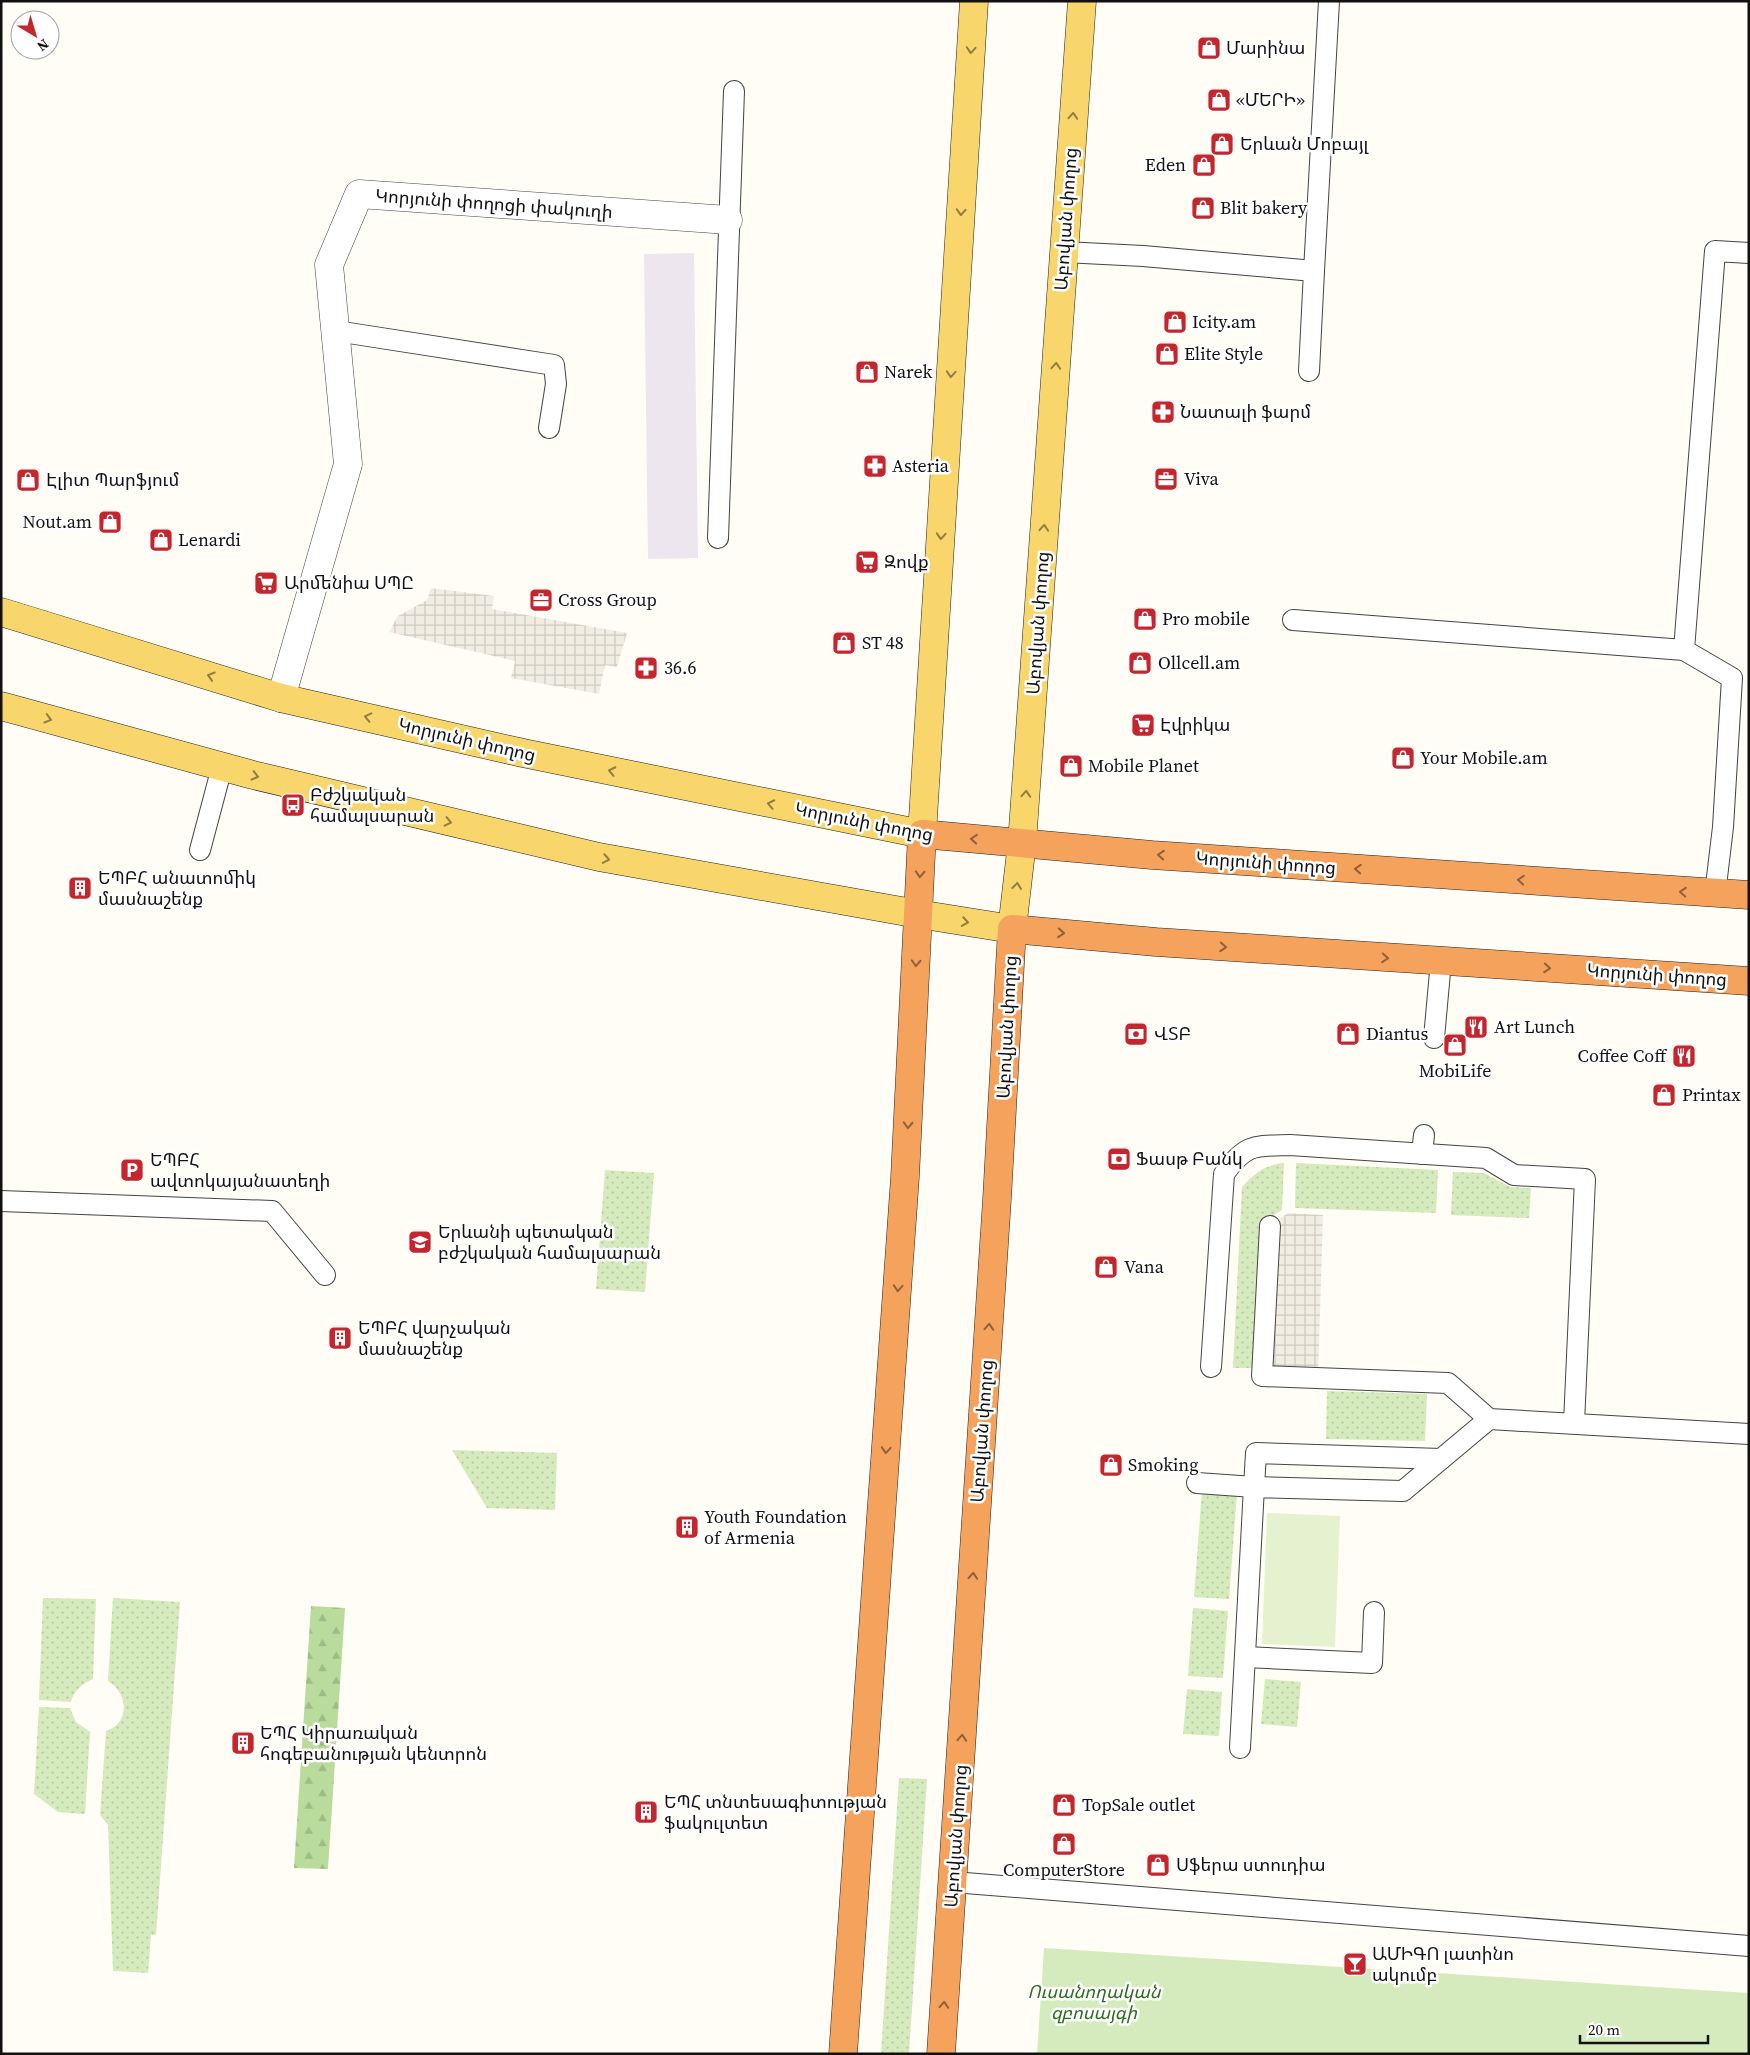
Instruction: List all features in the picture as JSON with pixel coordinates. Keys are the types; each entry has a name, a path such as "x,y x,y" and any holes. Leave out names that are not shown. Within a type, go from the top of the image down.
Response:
{"highway":[{"name":"Կորյունի փողոց","path":"922,834 1162,855 1749,896"},
{"path":"844,2054 904,1196 922,834"},
{"name":"Կորյունի փողոց","path":"1012,929 1156,942 1749,981"},
{"name":"Աբովյան փողոց","path":"941,2054 1012,929"}],"main road":[{"path":"922,834 974,1"},
{"name":"Աբովյան փողոց","path":"1012,929 1022,843 1082,1"},
{"name":"Կորյունի փողոց","path":"1,612 282,698 523,752 922,834"},
{"name":"Կորյունի փողոց","path":"1,706 222,767 599,857 1012,929"}],"street":[{"name":"Կորյունի փողոցի փակուղի","path":"282,698 348,464 329,265 359,194 728,220"}],"lane":[{"path":"1309,371 1329,1"},
{"path":"718,538 734,91"},
{"path":"1684,650 1715,251 1749,253"},
{"path":"1064,252 1142,256 1314,271"},
{"path":"336,331 554,365 556,384 549,428"},
{"path":"1293,620 1684,650 1732,678 1723,827 1715,894"},
{"path":"200,850 222,767"},
{"path":"1434,1038 1441,961"},
{"path":"1211,1367 1224,1174 1238,1156 1258,1146 1423,1144 1486,1158 1514,1175 1586,1178 1574,1423"},
{"path":"1,1201 272,1212 324,1275"},
{"path":"1270,1226 1262,1376 1448,1383 1489,1419 1749,1434"},
{"path":"1197,1484 1403,1491 1489,1419"},
{"path":"1240,1748 1256,1453 1441,1459"},
{"path":"1244,1657 1372,1663 1374,1612"},
{"path":"953,1882 1749,1946"}],"shaded area":[{"path":"694,253 698,558 648,559 644,254"},
{"path":"431,588 494,596 492,609 627,633 617,667 605,665 599,694 511,678 515,661 389,632 398,616 427,600"},
{"path":"1288,1213 1323,1215 1318,1378 1262,1376 1270,1226"}],"green space":[{"path":"1284,1163 1282,1210 1265,1221 1257,1368 1233,1368 1242,1187 1261,1170"},
{"path":"1296,1163 1438,1170 1436,1213 1295,1208"},
{"path":"605,1170 654,1173 645,1292 596,1289"},
{"path":"1453,1172 1484,1173 1510,1187 1531,1188 1529,1218 1451,1215"},
{"path":"1327,1391 1427,1394 1425,1441 1326,1439"},
{"path":"452,1450 557,1453 555,1510 487,1508"},
{"path":"1202,1490 1237,1493 1229,1599 1194,1597"},
{"path":"1267,1513 1340,1516 1335,1647 1262,1644"},
{"path":"43,1598 96,1599 93,1679 79,1688 71,1702 39,1700"},
{"path":"113,1598 180,1602 156,1935 151,1935 148,1973 113,1971 108,1825 100,1815 106,1731 120,1722 124,1708 120,1693 108,1681"},
{"path":"311,1606 345,1608 328,1869 294,1868"},
{"path":"1193,1608 1228,1611 1223,1678 1188,1676"},
{"path":"1265,1679 1301,1682 1297,1727 1261,1724"},
{"path":"1187,1689 1222,1692 1219,1736 1183,1734"},
{"path":"39,1707 70,1708 76,1722 90,1732 85,1814 58,1812 34,1794"},
{"path":"899,1778 927,1779 909,2054 881,2054"},
{"name":"Ուսանողական զբոսայգի","path":"1044,1948 1749,1993 1749,2054 1037,2054"}],"place":[{"name":"Մարինա","path":"1209,48"},
{"name":"«ՄԵՐԻ»","path":"1219,100"},
{"name":"Երևան Մոբայլ","path":"1222,144"},
{"name":"Eden","path":"1204,165"},
{"name":"Blit bakery","path":"1203,208"},
{"name":"Icity.am","path":"1175,322"},
{"name":"Elite Style","path":"1167,354"},
{"name":"Narek","path":"867,372"},
{"name":"Նատալի ֆարմ","path":"1163,412"},
{"name":"Asteria","path":"875,466"},
{"name":"Viva","path":"1166,479"},
{"name":"Էլիտ Պարֆյում","path":"28,480"},
{"name":"Nout.am","path":"110,522"},
{"name":"Lenardi","path":"161,540"},
{"name":"Զովք","path":"867,562"},
{"name":"Արմենիա ՍՊԸ","path":"266,583"},
{"name":"Cross Group","path":"541,600"},
{"name":"Pro mobile","path":"1145,619"},
{"name":"ST 48","path":"844,643"},
{"name":"Ollcell.am","path":"1140,663"},
{"name":"36.6","path":"646,668"},
{"name":"Էվրիկա","path":"1143,725"},
{"name":"Your Mobile.am","path":"1403,758"},
{"name":"Mobile Planet","path":"1071,766"},
{"name":"Բժշկական համալսարան","path":"293,805"},
{"name":"ԵՊԲՀ անատոմիկ մասնաշենք","path":"80,888"},
{"name":"Art Lunch","path":"1476,1027"},
{"name":"ՎՏԲ","path":"1136,1034"},
{"name":"Diantus","path":"1348,1034"},
{"name":"MobiLife","path":"1455,1045"},
{"name":"Coffee Coff","path":"1684,1056"},
{"name":"Printax","path":"1664,1095"},
{"name":"Ֆասթ Բանկ","path":"1119,1159"},
{"name":"ԵՊԲՀ ավտոկայանատեղի","path":"132,1170"},
{"name":"Երևանի պետական բժշկական համալսարան","path":"420,1242"},
{"name":"Vana","path":"1106,1267"},
{"name":"ԵՊԲՀ վարչական մասնաշենք","path":"340,1338"},
{"name":"Smoking","path":"1111,1465"},
{"name":"Youth Foundation of Armenia","path":"687,1527"},
{"name":"ԵՊՀ Կիրառական հոգեբանության կենտրոն","path":"243,1743"},
{"name":"TopSale outlet","path":"1064,1805"},
{"name":"ԵՊՀ տնտեսագիտության ֆակուլտետ","path":"646,1812"},
{"name":"ComputerStore","path":"1064,1844"},
{"name":"Սֆերա ստուդիա","path":"1158,1865"},
{"name":"ԱՄԻԳՈ լատինո ակումբ","path":"1355,1964"}]}
